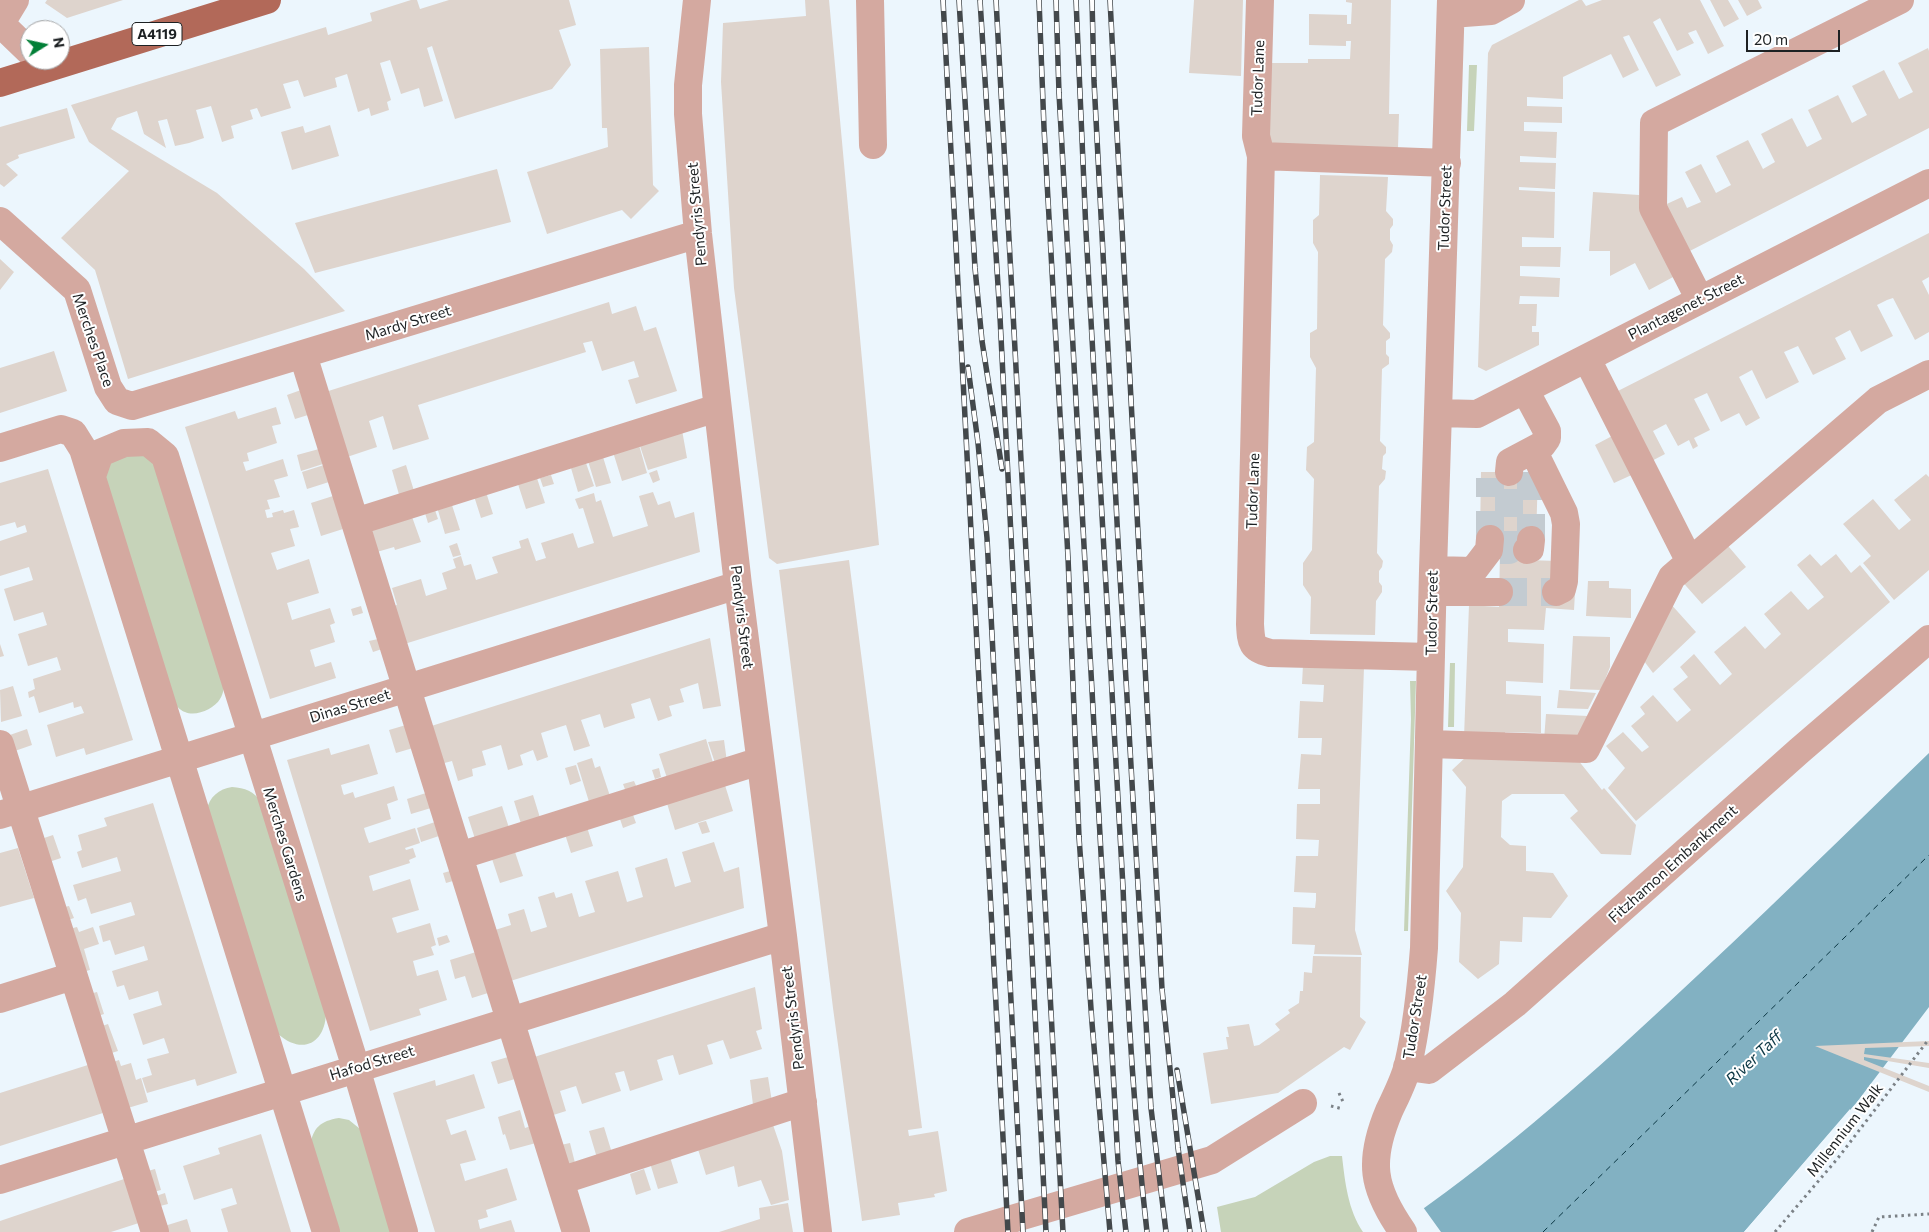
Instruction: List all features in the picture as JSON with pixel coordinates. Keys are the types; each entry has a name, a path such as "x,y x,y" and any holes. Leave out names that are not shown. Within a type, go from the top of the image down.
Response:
{"main road":[{"name":"A4119","path":"70,52 267,0"},
{"name":"A4119","path":"0,83 21,70"}],"street":[{"path":"15,0 1,23 20,42"},
{"name":"Pendyris Street","path":"697,0 688,85 688,114 698,234 738,585 783,936 818,1232"},
{"path":"870,0 873,145"},
{"name":"Tudor Lane","path":"1260,0 1256,136 1261,156 1251,641 1257,649 1270,653 1431,657"},
{"path":"1451,7 1491,10 1511,0"},
{"path":"1700,300 1653,208 1654,123 1900,0"},
{"name":"Tudor Street","path":"1397,1224 1382,1199 1378,1184 1377,1149 1381,1133 1407,1067 1417,1016 1424,948 1433,581 1451,7"},
{"path":"1261,156 1447,163"},
{"name":"Plantagenet Street","path":"1438,413 1477,414 1929,183"},
{"name":"Merches Place","path":"0,221 77,290 108,387 117,401"},
{"name":"Mardy Street","path":"117,401 132,406 698,234"},
{"path":"303,355 576,1232"},
{"path":"1587,359 1689,560"},
{"path":"1429,744 1586,749 1672,576 1878,400 1929,374"},
{"path":"1525,390 1547,431 1547,438 1542,445 1515,466 1564,513 1566,524 1564,581 1562,589 1556,592"},
{"path":"355,522 717,408"},
{"path":"0,448 60,429 73,432 84,449 326,1232"},
{"name":"Merches Gardens","path":"92,476 100,453 124,443 148,442 165,456 356,1068 404,1232"},
{"path":"1433,581 1474,571 1493,546"},
{"path":"1433,581 1499,592"},
{"name":"Dinas Street","path":"10,812 738,585"},
{"name":"Fitzhamon Embankment","path":"1407,1067 1429,1070 1515,1004 1929,639"},
{"path":"0,744 10,812 73,976 155,1232"},
{"path":"458,856 760,761"},
{"name":"Hafod Street","path":"0,1180 783,936"},
{"path":"0,999 73,976"},
{"path":"560,1181 803,1102"},
{"path":"979,1228 1212,1160 1302,1103"}],"path":[{"name":"Millennium Walk","path":"1775,1232 1838,1158 1929,1040"},
{"path":"1340,1093 1344,1104"},
{"path":"1872,1232 1879,1217 1929,1214"}],"green space":[{"path":"1469,65 1477,65 1474,131 1467,131"},
{"path":"123,453 143,454 157,466 224,679 223,692 220,699 214,706 199,713 185,712 175,705 103,475 107,466"},
{"path":"1450,663 1455,663 1454,727 1448,727"},
{"path":"1410,681 1416,681 1408,931 1404,931 1411,719"},
{"path":"232,787 249,791 261,802 326,1013 325,1024 321,1032 317,1039 311,1043 295,1044 278,1034 207,810 215,794"},
{"path":"339,1118 349,1120 365,1133 396,1232 335,1232 310,1146 313,1134 318,1126"},
{"path":"1330,1156 1342,1156 1351,1205 1363,1232 1221,1232 1217,1207 1255,1197 1314,1162"}],"water":[{"name":"River Taff","path":"1929,753 1929,1007 1857,1102 1744,1232 1390,1232 1498,1152 1601,1065 1733,942"}],"pier":[{"path":"1850,1109 1850,1112 1761,1217 1748,1232 1744,1232"},
{"path":"1423,1207 1441,1232 1388,1232 1389,1230"}],"building":[{"path":"47,0 123,0 67,18 45,3"},
{"path":"411,0 417,0 420,9 449,0 569,0 576,25 559,30 571,65 552,89 455,119 432,46 427,48 443,101 424,107 419,88 401,94 390,60 380,63 391,100 387,102 389,110 371,116 369,108 358,112 347,74 335,78 337,87 304,97 298,80 283,84 291,108 261,117 257,108 250,110 253,119 231,126 234,138 222,142 211,106 196,110 204,138 189,143 175,146 167,119 158,121 166,148 144,134 137,111 117,118 111,129 217,193 304,269 345,311 128,379 95,270 61,238 129,171 89,142 71,105 326,27 328,35 372,21 370,13"},
{"path":"805,0 829,0 879,545 777,564 769,558 734,288 721,82 723,23 806,16"},
{"path":"1194,0 1243,0 1241,76 1189,73"},
{"path":"1346,0 1391,0 1389,114 1399,114 1398,148 1266,146 1268,63 1308,63 1308,59 1350,59 1351,41 1346,41 1346,46 1309,45 1309,14 1347,15 1347,24 1351,24 1352,3 1346,2"},
{"path":"1582,0 1586,6 1602,0 1700,0 1724,46 1708,54 1696,30 1688,33 1694,43 1677,51 1660,18 1653,22 1681,75 1656,87 1629,35 1623,37 1639,70 1623,78 1611,54 1563,77 1563,99 1527,97 1527,106 1562,107 1562,123 1524,122 1524,131 1557,132 1556,158 1520,156 1520,162 1556,163 1555,189 1519,187 1519,190 1555,192 1554,238 1522,237 1522,247 1561,247 1560,267 1520,266 1520,276 1560,278 1559,297 1520,296 1519,304 1537,304 1536,326 1532,326 1532,332 1539,332 1539,345 1486,371 1478,367 1488,53 1492,45"},
{"path":"1710,0 1728,0 1739,19 1724,27"},
{"path":"1738,0 1758,0 1762,8 1747,16"},
{"path":"649,47 653,185 659,191 631,219 622,210 547,234 527,172 608,147 607,128 602,128 600,49"},
{"path":"1928,48 1929,128 1682,255 1658,208 1682,197 1687,208 1701,202 1685,172 1701,164 1716,193 1731,185 1716,156 1748,140 1763,169 1775,162 1761,134 1792,118 1807,147 1822,139 1808,110 1838,95 1852,123 1867,115 1852,86 1884,70 1899,99 1913,92 1898,63"},
{"path":"67,108 75,138 18,155 19,158 6,164 18,175 4,187 0,184 0,127"},
{"path":"330,125 339,156 292,170 281,132 303,126 305,133"},
{"path":"497,169 511,222 315,273 295,223"},
{"path":"1320,175 1388,177 1386,211 1393,219 1393,225 1390,229 1390,240 1393,245 1392,252 1385,259 1383,325 1390,333 1390,338 1386,341 1386,354 1389,357 1389,364 1382,369 1380,441 1386,447 1382,469 1386,471 1385,479 1379,486 1377,553 1383,561 1379,571 1379,582 1382,586 1382,592 1376,601 1375,635 1310,634 1311,597 1303,585 1303,563 1312,550 1314,479 1306,470 1307,447 1314,442 1316,368 1310,357 1310,333 1317,329 1318,252 1313,243 1313,220 1319,215"},
{"path":"1593,192 1639,195 1642,213 1675,276 1649,290 1635,263 1610,276 1610,251 1589,251"},
{"path":"1929,233 1929,277 1922,281 1929,295 1929,332 1915,340 1893,298 1887,300 1877,305 1893,336 1861,352 1850,330 1835,338 1846,359 1813,375 1798,346 1784,352 1799,382 1766,399 1752,370 1739,377 1760,418 1746,426 1739,413 1721,422 1707,393 1694,399 1710,430 1694,438 1698,446 1693,449 1689,440 1678,446 1666,424 1653,431 1665,454 1646,464 1610,395"},
{"path":"0,259 14,272 0,290"},
{"path":"609,302 612,314 636,306 644,331 656,327 677,391 636,404 628,380 639,377 634,361 602,371 592,341 583,343 586,352 418,405 429,439 393,450 383,416 369,421 377,447 347,457 319,394"},
{"path":"54,351 67,391 0,413 0,368"},
{"path":"301,390 308,415 295,419 287,395"},
{"path":"276,407 281,424 272,426 277,443 247,453 249,461 243,462 246,471 283,459 288,476 274,480 280,497 267,500 270,509 265,510 267,518 273,517 272,513 283,510 284,513 294,510 299,527 290,529 295,546 271,553 277,570 309,559 319,593 287,603 292,620 330,608 335,623 330,625 335,642 310,650 315,667 331,662 336,678 270,699 185,427 235,411 238,419"},
{"path":"682,430 687,458 648,470 639,443"},
{"path":"1616,434 1636,473 1614,483 1595,445"},
{"path":"639,445 647,473 622,481 613,452"},
{"path":"319,449 323,464 301,471 297,455"},
{"path":"603,457 611,483 596,487 588,461"},
{"path":"586,463 594,486 578,492 571,468"},
{"path":"324,465 329,482 307,489 302,472"},
{"path":"406,465 415,494 400,498 392,470"},
{"path":"48,469 133,740 86,755 84,748 56,757 47,725 84,713 81,706 74,708 73,702 39,713 34,696 29,698 28,692 35,689 33,679 61,670 57,657 28,666 18,634 47,625 43,612 14,621 4,589 33,580 29,567 0,576 0,541 27,532 25,525 17,528 15,522 0,526 0,483"},
{"path":"657,470 660,480 653,483 649,473"},
{"path":"1481,472 1538,472 1536,540 1527,560 1557,561 1575,593 1574,610 1546,608 1544,630 1508,629 1508,642 1544,644 1543,683 1506,681 1506,694 1541,696 1541,733 1505,732 1505,738 1464,737 1469,605 1499,607 1500,550 1480,538"},
{"path":"1926,474 1929,477 1929,570 1894,600 1863,563 1871,556 1843,524 1873,499 1899,530 1911,520 1894,500"},
{"path":"536,475 545,503 526,509 517,481"},
{"path":"551,475 554,484 543,487 540,478"},
{"path":"486,492 493,514 481,518 474,496"},
{"path":"653,492 658,505 670,501 675,518 694,512 700,552 398,646 386,608 397,605 392,588 421,579 426,596 447,589 442,573 456,568 453,559 461,556 464,566 471,564 476,580 498,573 492,557 521,548 519,541 528,538 536,561 546,558 541,543 573,533 578,548 594,543 583,508 579,509 575,499 594,493 596,502 601,500 613,537 648,526 639,496"},
{"path":"333,496 343,529 321,536 311,503"},
{"path":"451,502 460,530 445,534 437,507"},
{"path":"435,510 438,519 428,523 425,513"},
{"path":"411,514 421,542 395,550 394,547 370,554 366,532"},
{"path":"1723,540 1746,567 1702,604 1679,578"},
{"path":"457,543 461,555 453,557 449,546"},
{"path":"1810,554 1821,566 1836,554 1851,573 1860,565 1890,602 1636,821 1608,788 1625,768 1606,746 1623,732 1642,752 1649,747 1631,726 1645,714 1640,707 1653,695 1677,722 1691,710 1673,689 1688,677 1680,667 1694,654 1720,685 1732,674 1714,652 1745,626 1765,649 1781,634 1764,614 1791,591 1808,610 1824,597 1797,565"},
{"path":"849,560 922,1128 908,1130 909,1136 938,1131 947,1191 934,1194 935,1197 898,1203 900,1215 862,1221 833,1008 779,570"},
{"path":"1588,581 1609,581 1609,588 1631,589 1631,618 1586,616"},
{"path":"1669,602 1696,632 1653,673 1641,657"},
{"path":"361,606 363,613 353,616 351,609"},
{"path":"1573,636 1610,637 1610,667 1601,690 1570,689"},
{"path":"710,638 721,706 703,709 698,683 680,689 684,702 669,706 672,716 658,721 650,698 631,704 635,718 604,728 600,714 581,720 590,746 574,751 566,725 541,733 548,757 537,761 533,750 520,755 523,765 508,770 501,745 482,751 486,765 472,769 473,776 458,781 452,761 437,765 425,728"},
{"path":"378,639 382,649 373,652 369,641"},
{"path":"0,644 4,656 0,657"},
{"path":"1303,665 1364,667 1355,930 1362,955 1314,954 1315,945 1292,944 1293,907 1315,908 1316,900 1316,893 1294,892 1296,856 1318,856 1319,840 1296,839 1297,804 1320,804 1320,789 1298,789 1301,754 1321,755 1322,738 1298,738 1300,701 1323,702 1324,685 1302,684"},
{"path":"13,686 22,716 1,722 0,690"},
{"path":"1559,690 1596,693 1588,709 1557,708"},
{"path":"1546,714 1588,716 1575,742 1544,740"},
{"path":"406,725 413,748 396,753 389,730"},
{"path":"27,729 32,745 12,752 7,736"},
{"path":"706,739 714,766 668,781 659,754"},
{"path":"724,740 727,762 716,766 708,742"},
{"path":"369,744 378,774 341,785 343,793 344,795 353,792 355,798 394,786 398,800 387,804 391,819 364,828 369,843 415,828 420,843 405,848 406,850 413,848 416,857 409,860 410,863 369,876 373,891 410,879 419,910 392,918 397,933 430,923 436,945 431,947 434,955 413,961 417,976 438,970 447,1000 419,1009 421,1015 370,1031 287,760 329,748 331,755"},
{"path":"1467,756 1578,760 1602,790 1604,788 1636,825 1631,855 1601,854 1570,818 1578,811 1564,794 1512,794 1502,801 1501,837 1510,845 1526,846 1526,871 1553,873 1568,896 1551,918 1523,917 1522,942 1500,941 1499,964 1478,979 1459,962 1461,913 1446,891 1463,867 1466,787 1452,770"},
{"path":"592,758 595,768 600,766 611,799 590,805 577,763"},
{"path":"576,765 581,781 570,785 565,768"},
{"path":"659,768 661,777 655,779 652,770"},
{"path":"634,781 637,788 626,792 623,784"},
{"path":"724,782 733,811 675,830 666,800"},
{"path":"426,793 431,808 411,814 407,799"},
{"path":"533,795 541,821 522,827 514,801"},
{"path":"153,803 237,1073 197,1086 195,1079 147,1093 142,1078 152,1075 147,1059 169,1053 164,1038 143,1045 133,1014 162,1005 158,991 129,1000 124,985 117,987 112,971 148,960 144,946 115,955 110,940 103,942 99,926 135,915 131,902 91,914 86,898 78,901 73,885 121,871 117,857 82,868 77,852 82,850 78,835 107,826 104,818"},
{"path":"502,806 510,831 476,842 468,817"},
{"path":"632,812 636,823 623,828 619,816"},
{"path":"706,821 710,832 702,834 698,823"},
{"path":"435,822 439,836 421,842 417,828"},
{"path":"586,824 593,846 571,853 564,831"},
{"path":"53,835 61,858 46,863 38,840"},
{"path":"714,842 724,872 739,867 744,908 504,983 495,930 511,925 508,914 524,909 531,932 547,927 538,897 554,892 556,898 572,893 579,917 595,912 585,881 618,871 627,902 643,897 635,868 667,858 675,887 691,882 682,852"},
{"path":"18,848 34,898 0,907 0,853"},
{"path":"514,849 523,876 500,883 491,856"},
{"path":"450,871 453,881 446,883 443,873"},
{"path":"69,906 74,918 65,921 60,908"},
{"path":"77,927 79,932 93,927 99,944 84,949 90,970 79,973 69,929"},
{"path":"447,935 450,942 439,946 437,938"},
{"path":"476,952 488,993 472,998 465,976 455,979 450,960"},
{"path":"1313,956 1361,957 1360,1017 1366,1022 1350,1050 1344,1047 1278,1093 1211,1104 1203,1053 1228,1049 1226,1037 1229,1037 1227,1027 1249,1024 1254,1046 1259,1045 1280,1030 1275,1024 1290,1013 1288,1010 1299,1003 1300,991 1303,991 1304,972 1312,973"},
{"path":"755,987 762,1029 756,1031 762,1049 730,1059 723,1040 707,1045 713,1064 679,1075 673,1055 665,1057 657,1060 663,1080 630,1091 624,1071 615,1073 621,1091 582,1104 576,1086 560,1091 566,1111 547,1117 528,1059"},
{"path":"97,992 104,1014 92,1018 86,995"},
{"path":"108,1024 118,1051 105,1055 96,1028"},
{"path":"1929,1041 1929,1046 1865,1048 1864,1054 1929,1063 1929,1068 1864,1057 1864,1060 1929,1086 1929,1092 1815,1046"},
{"path":"508,1057 515,1079 498,1084 491,1062"},
{"path":"119,1060 121,1066 131,1063 136,1080 141,1078 148,1102 121,1110 107,1064"},
{"path":"91,1064 106,1112 0,1146 0,1093"},
{"path":"474,1074 485,1108 446,1120 451,1135 466,1130 476,1160 460,1164 465,1181 507,1168 517,1200 486,1210 488,1217 478,1220 480,1229 511,1220 515,1232 435,1232 393,1093 435,1080 436,1086"},
{"path":"768,1077 772,1102 753,1105 750,1080"},
{"path":"520,1110 525,1128 531,1126 536,1143 510,1150 498,1117"},
{"path":"772,1122 782,1151 789,1200 771,1205 761,1180 738,1187 734,1166 706,1175 697,1146"},
{"path":"604,1127 612,1153 597,1158 589,1131"},
{"path":"261,1134 291,1232 228,1232 221,1209 237,1204 232,1188 194,1200 183,1166 220,1154 218,1148"},
{"path":"570,1143 576,1167 562,1171 556,1146"},
{"path":"670,1157 678,1183 658,1189 650,1163"},
{"path":"155,1169 161,1190 150,1193 144,1172"},
{"path":"644,1169 651,1190 636,1195 630,1174"},
{"path":"130,1177 145,1221 111,1232 0,1232 0,1221"},
{"path":"165,1193 168,1204 156,1207 153,1197"},
{"path":"788,1203 793,1232 719,1232 760,1219 759,1208"},
{"path":"187,1219 191,1232 159,1232 158,1228"}],"ferry route":[{"path":"1543,1232 1929,855"}],"tunnel":[{"path":"1500,550 1509,550 1509,472"},
{"path":"1531,472 1531,540"},
{"path":"1490,478 1490,539"},
{"path":"1499,592 1556,592"}],"railway":[{"path":"943,0 1008,1232"},
{"path":"959,0 975,268 982,341 1002,469"},
{"path":"980,0 1000,317 1046,1232"},
{"path":"996,0 1063,1232"},
{"path":"1039,0 1044,128 1068,557 1079,837 1092,1023 1110,1232"},
{"path":"1056,0 1059,93 1118,1161 1126,1232"},
{"path":"1076,0 1086,232 1129,1016 1138,1146 1147,1232"},
{"path":"1092,0 1094,81 1119,560 1151,1108 1166,1232"},
{"path":"1110,0 1162,989 1178,1148 1190,1232"},
{"path":"968,367 978,443 987,538 1023,1232"},
{"path":"1177,1070 1204,1232"}]}
